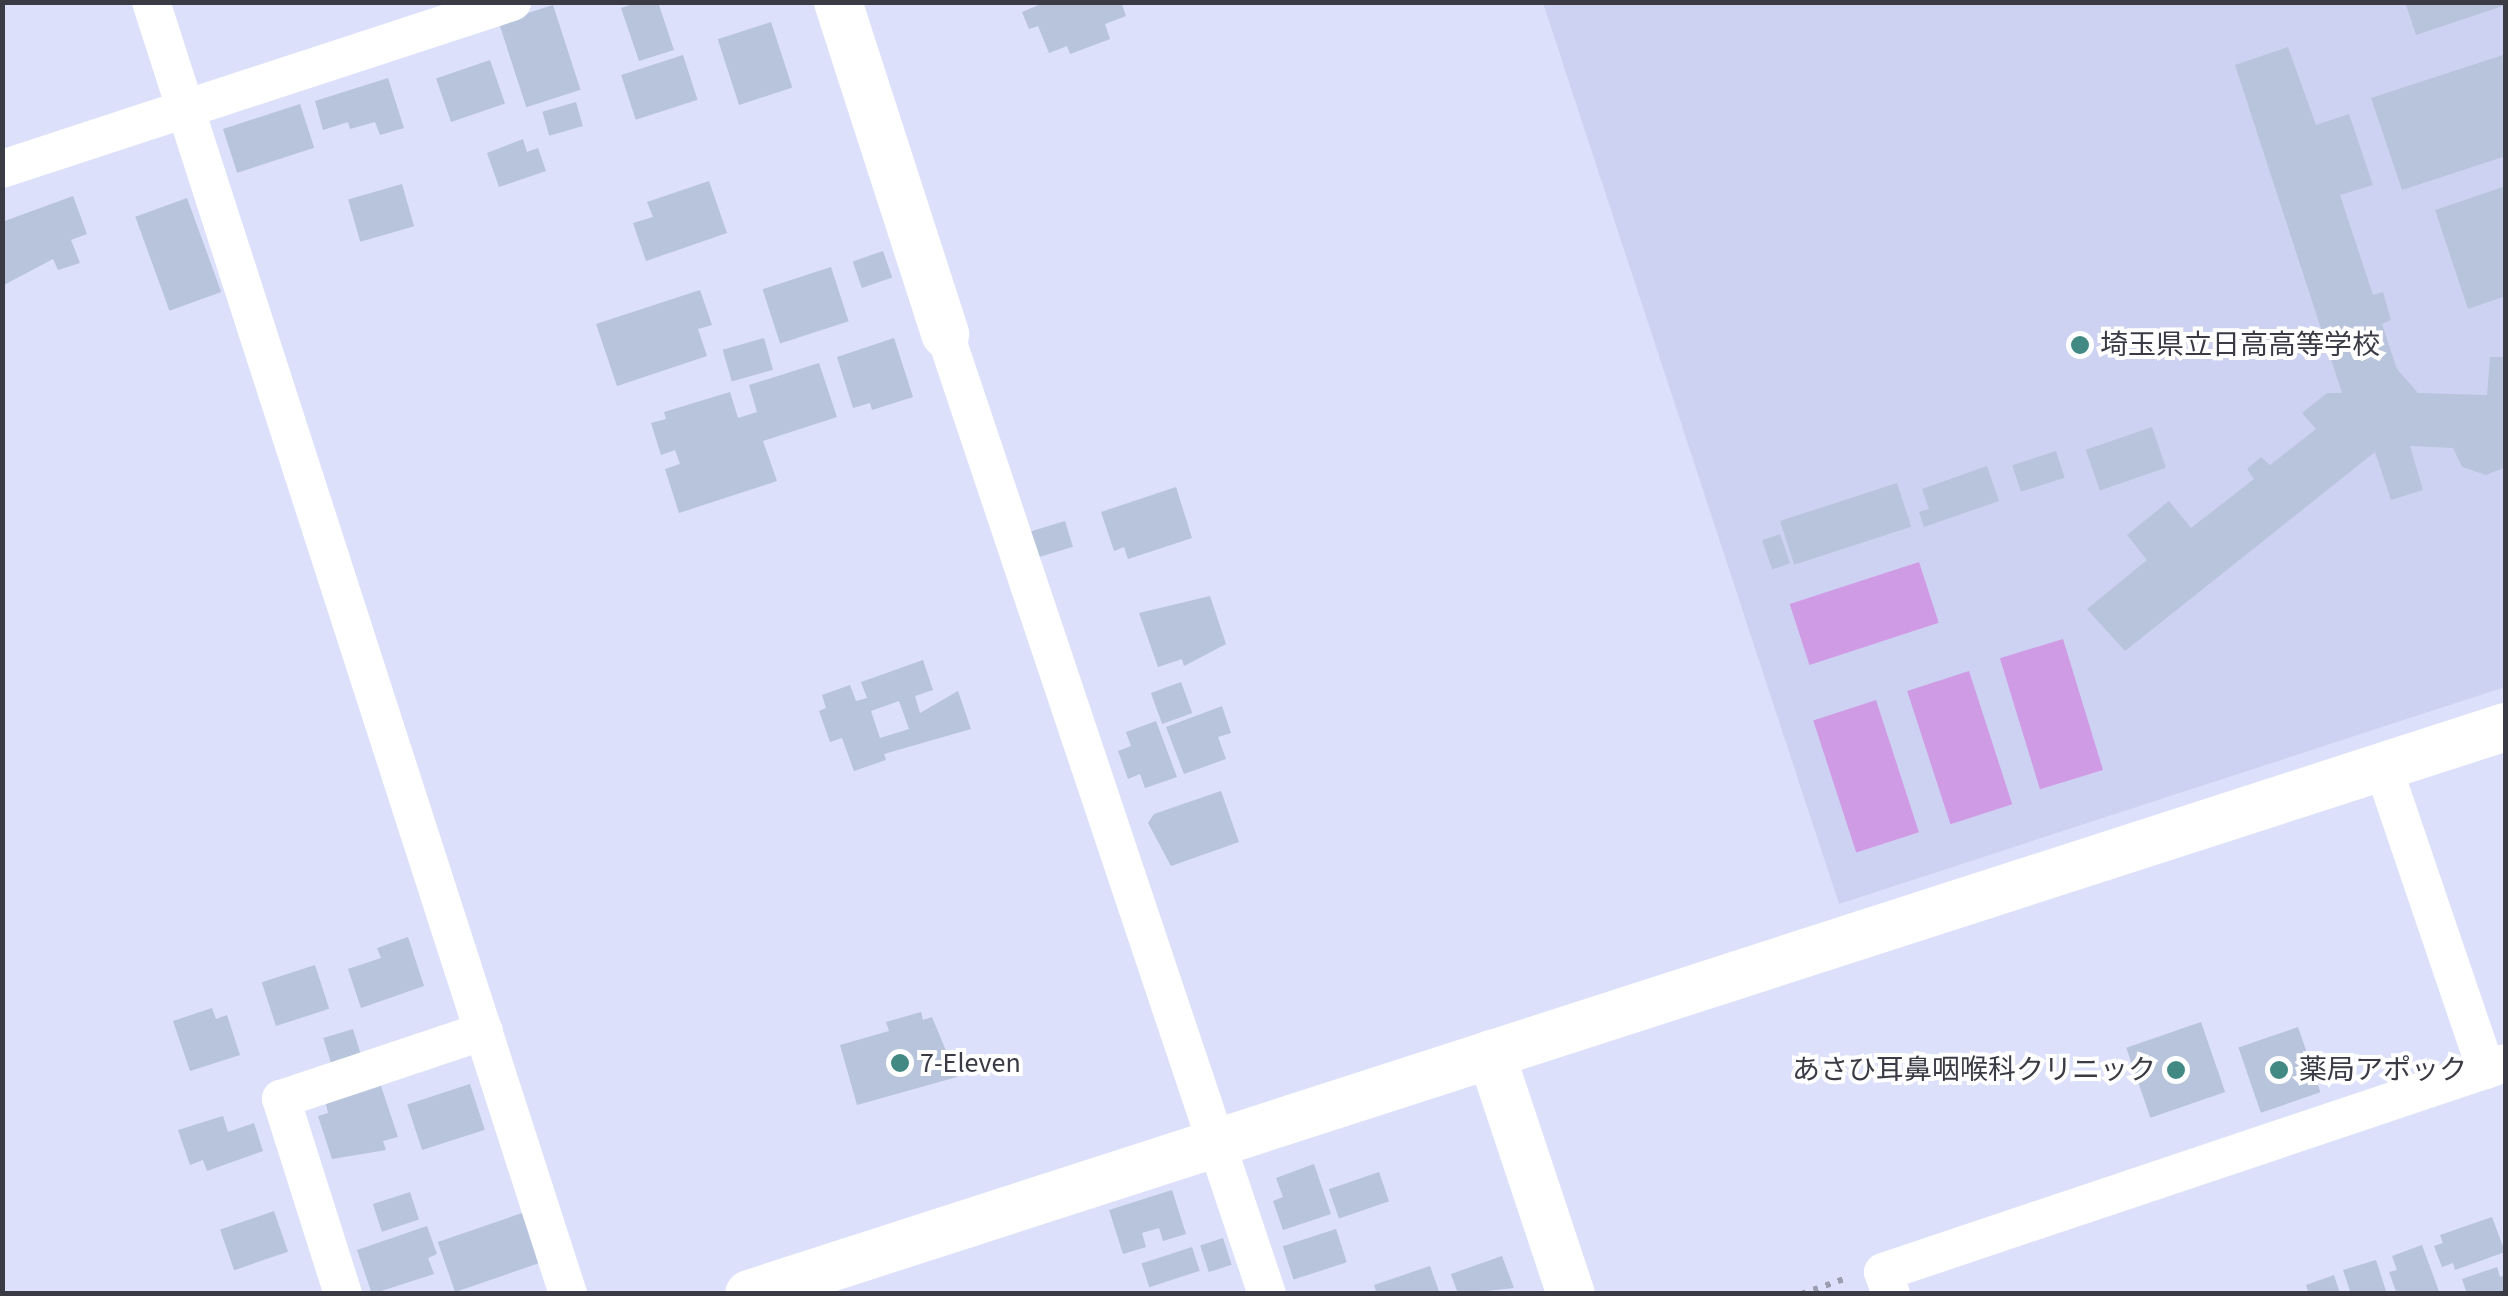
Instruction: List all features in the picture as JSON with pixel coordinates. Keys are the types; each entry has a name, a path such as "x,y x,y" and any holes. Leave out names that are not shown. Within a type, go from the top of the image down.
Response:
{"street":[{"path":"152,2 568,1294"},
{"path":"2,169 512,2"},
{"path":"838,2 1213,1144 1267,1294"},
{"path":"749,1294 2506,727"},
{"path":"1887,1282 2496,1066 2384,766"},
{"path":"343,1294 281,1099 484,1031"},
{"path":"1491,1054 1571,1294"}],"path":[{"path":"1801,1294 1887,1282"}],"shaded area":[{"name":"埼玉県立日高高等学校","path":"1543,3 2505,3 2505,687 1839,904"},
{"path":"1919,562 1939,623 1809,665 1790,604"},
{"path":"2063,639 2103,770 2040,789 2000,658"},
{"path":"1969,671 2012,804 1950,824 1907,691"},
{"path":"1876,700 1919,832 1856,853 1813,720"}],"building":[{"path":"639,2 658,2 674,50 639,61 621,8"},
{"path":"1046,2 1121,2 1126,16 1105,24 1110,39 1070,54 1067,46 1049,53 1038,26 1029,29 1022,12"},
{"path":"2405,2 2506,2 2506,5 2416,35"},
{"path":"553,5 581,90 526,107 499,23"},
{"path":"771,22 792,88 739,105 718,39"},
{"path":"2288,47 2316,125 2349,114 2373,185 2340,195 2373,295 2383,292 2391,320 2382,324 2397,369 2418,393 2487,395 2490,357 2506,357 2506,467 2486,475 2462,467 2453,448 2410,446 2423,490 2391,500 2375,452 2125,651 2087,609 2147,560 2127,535 2169,501 2191,528 2254,479 2247,469 2261,457 2270,465 2316,429 2302,413 2327,393 2342,393 2235,65"},
{"path":"2506,54 2506,156 2402,190 2371,98"},
{"path":"683,55 698,100 636,120 621,75"},
{"path":"490,60 505,103 451,122 436,79"},
{"path":"388,78 404,128 380,135 375,122 350,129 348,122 323,130 315,101"},
{"path":"576,102 583,126 549,136 542,112"},
{"path":"300,104 314,148 237,173 223,129"},
{"path":"523,139 527,152 538,148 546,171 499,187 487,153"},
{"path":"709,181 727,233 646,261 633,223 653,217 647,202"},
{"path":"402,184 414,226 360,242 348,199"},
{"path":"2506,186 2506,296 2468,309 2435,210"},
{"path":"73,196 87,234 71,240 80,263 58,270 53,259 2,286 2,222"},
{"path":"187,198 221,292 170,311 135,217"},
{"path":"883,251 892,277 862,288 853,261"},
{"path":"831,267 849,321 780,343 763,289"},
{"path":"700,290 712,325 698,329 707,356 617,386 596,324"},
{"path":"764,338 773,370 732,382 723,350"},
{"path":"894,338 913,397 872,410 870,403 853,408 837,357"},
{"path":"819,363 837,417 763,441 777,481 679,513 665,469 680,464 675,450 661,455 651,423 666,419 664,412 730,392 738,418 757,412 749,385"},
{"path":"2152,427 2166,468 2100,490 2086,450"},
{"path":"2056,451 2065,478 2021,492 2012,465"},
{"path":"1987,466 1999,501 1924,527 1919,512 1929,509 1922,489"},
{"path":"1897,483 1911,527 1794,565 1780,521"},
{"path":"1176,487 1192,538 1128,559 1124,547 1114,551 1101,512"},
{"path":"1065,521 1073,547 1038,557 1031,532"},
{"path":"1780,534 1790,563 1772,569 1762,540"},
{"path":"1210,596 1226,644 1184,666 1182,659 1158,667 1139,613"},
{"path":"923,660 933,690 915,696 920,713 958,691 971,729 884,754 886,760 854,771 842,738 830,742 819,711 826,708 822,695 850,685 856,701 867,698 861,682","holes":["899,701 909,729 880,738 871,711"]},
{"path":"1181,682 1192,713 1162,724 1151,693"},
{"path":"1222,706 1231,733 1218,737 1226,759 1184,774 1166,727"},
{"path":"1156,721 1177,777 1145,788 1140,774 1128,779 1118,751 1131,746 1126,732"},
{"path":"1221,791 1239,842 1171,866 1148,823 1154,814"},
{"path":"408,937 424,986 361,1008 348,969 381,958 377,948"},
{"path":"315,965 329,1009 276,1026 262,982"},
{"path":"212,1008 216,1019 227,1015 240,1055 190,1071 173,1021"},
{"name":"7-Eleven","path":"921,1012 923,1020 932,1017 957,1077 857,1105 840,1045 889,1031 886,1022"},
{"name":"あさひ耳鼻咽喉科クリニック","path":"2201,1022 2225,1092 2150,1118 2126,1048"},
{"name":"薬局アポック","path":"2298,1027 2320,1092 2261,1113 2238,1048"},
{"path":"353,1029 361,1056 332,1065 323,1038"},
{"path":"470,1084 485,1130 422,1150 407,1104"},
{"path":"381,1086 398,1137 383,1141 386,1150 332,1159 318,1116 328,1113 326,1104"},
{"path":"223,1116 228,1132 254,1123 263,1151 207,1171 203,1160 190,1165 178,1130"},
{"path":"1314,1164 1331,1214 1283,1230 1273,1201 1283,1197 1276,1178"},
{"path":"1379,1172 1389,1201 1339,1219 1329,1189"},
{"path":"1172,1190 1186,1234 1163,1241 1159,1228 1142,1233 1146,1247 1123,1254 1109,1210"},
{"path":"410,1192 419,1220 382,1232 373,1204"},
{"path":"274,1211 288,1252 234,1270 220,1230"},
{"path":"522,1213 539,1263 455,1292 438,1242"},
{"path":"2492,1217 2505,1252 2455,1270 2453,1263 2442,1267 2434,1246 2443,1243 2440,1235"},
{"path":"427,1226 437,1254 428,1258 434,1274 372,1294 357,1250"},
{"path":"1336,1229 1347,1262 1294,1280 1283,1246"},
{"path":"1223,1238 1232,1265 1209,1272 1200,1245"},
{"path":"2422,1245 2440,1294 2397,1294 2389,1272 2397,1270 2392,1256"},
{"path":"1192,1247 1200,1271 1149,1287 1142,1263"},
{"path":"1502,1256 1514,1288 1458,1294 1451,1274"},
{"path":"2376,1260 2387,1294 2351,1294 2343,1270"},
{"path":"1430,1266 1440,1294 1377,1294 1374,1285"},
{"path":"2497,1267 2500,1277 2506,1275 2506,1294 2467,1294 2462,1279"},
{"path":"2334,1275 2340,1294 2309,1294 2306,1285"}],"place":[{"name":"埼玉県立日高高等学校","path":"2080,345"},
{"name":"7-Eleven","path":"900,1063"},
{"name":"あさひ耳鼻咽喉科クリニック","path":"2176,1070"},
{"name":"薬局アポック","path":"2279,1070"}]}
